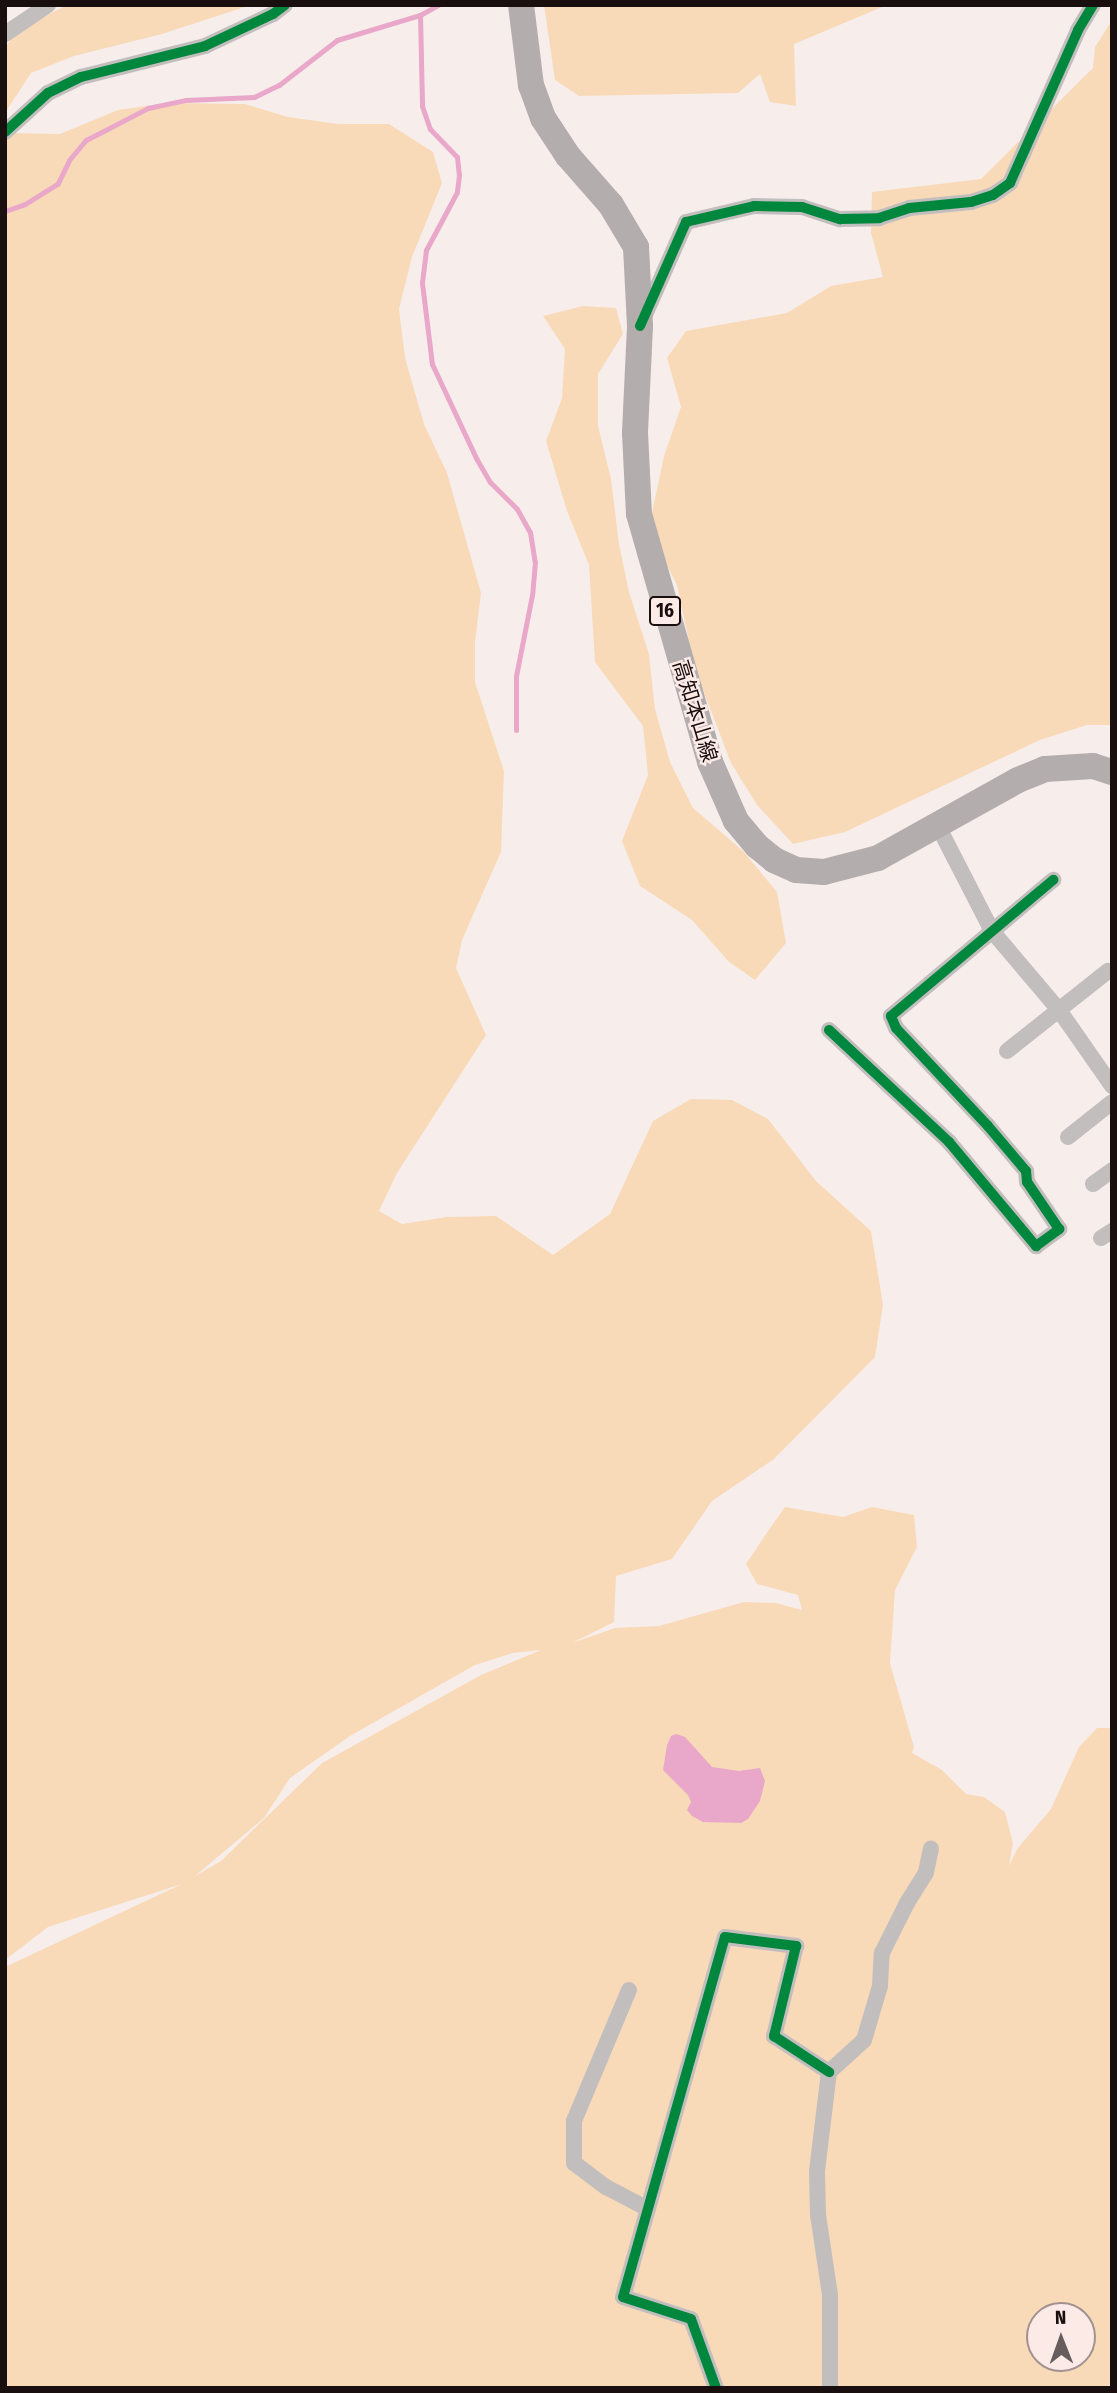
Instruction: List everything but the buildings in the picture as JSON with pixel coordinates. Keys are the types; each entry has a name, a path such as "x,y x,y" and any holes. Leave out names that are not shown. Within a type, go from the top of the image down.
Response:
{"main road":[{"name":"高知本山線","path":"521,5 531,85 543,118 568,156 611,205 636,247 640,326 635,433 639,514 710,762 736,821 757,846 774,860 796,870 824,872 877,858 1018,780 1045,769 1093,766 1112,772"}],"street":[{"path":"5,34 48,5"},
{"path":"5,132 48,93 81,77 205,46 273,14 285,5"},
{"path":"640,326 686,222 754,206 802,207 840,219 879,218 909,208 971,202 993,195 1010,183 1078,30 1093,5"},
{"path":"938,826 992,931 1059,1010 1112,1086"},
{"path":"829,1030 949,1142 1036,1246 1059,1229 1027,1182 1026,1171 988,1126 896,1028 891,1016 1053,880"},
{"path":"1007,1051 1108,971"},
{"path":"1068,1137 1112,1102"},
{"path":"1093,1184 1112,1170"},
{"path":"830,2388 830,2295 818,2215 817,2171 829,2072 864,2040 880,1986 882,1953 926,1872 931,1849"},
{"path":"716,2388 691,2319 623,2297 725,1937 796,1946 774,2036 829,2072"},
{"path":"629,1990 574,2121 574,2163 606,2187 648,2209"}],"shaded area":[{"path":"67,5 251,5 162,34 74,56 31,73 5,113 5,47 19,30"},
{"path":"544,5 887,5 794,44 796,106 770,102 760,74 738,93 579,96 555,80"},
{"path":"1112,20 1112,725 1087,725 1040,740 845,832 793,844 757,805 731,763 695,669 677,585 654,540 651,518 664,456 681,407 667,358 686,331 787,313 831,286 883,277 871,233 872,192 981,179 1093,68 1095,47"},
{"path":"167,103 245,104 288,117 338,124 389,124 433,152 442,183 412,257 399,309 405,358 424,424 447,473 481,593 475,642 475,682 504,771 501,852 462,940 456,968 486,1035 397,1173 379,1211 402,1224 447,1217 496,1216 553,1255 610,1214 653,1121 691,1099 732,1100 768,1119 816,1181 871,1231 883,1305 875,1357 774,1459 712,1501 672,1559 616,1576 614,1622 572,1643 615,1628 659,1626 744,1602 776,1603 802,1610 798,1595 757,1584 746,1564 768,1531 785,1507 843,1517 872,1507 914,1515 917,1547 895,1590 890,1663 914,1747 912,1753 942,1770 966,1794 984,1797 1005,1812 1013,1843 1009,1866 1017,1849 1051,1809 1079,1747 1097,1728 1112,1728 1112,2388 5,2388 5,1967 182,1884 48,1927 5,1960 5,133 60,134 118,110","holes":["541,1650 481,1675 322,1763 221,1861 195,1876 264,1818 290,1778 350,1736 475,1665 513,1653"]},
{"path":"583,306 616,308 623,334 598,374 598,426 611,479 619,544 629,592 649,654 655,709 670,762 693,808 743,851 777,892 786,943 755,980 729,962 692,920 640,886 622,841 648,775 643,726 595,662 589,565 567,511 546,441 562,398 565,349 543,316"},
{"path":"676,1734 685,1737 712,1767 739,1771 760,1768 765,1781 760,1801 748,1819 741,1823 703,1822 692,1816 687,1810 691,1802 688,1795 663,1770 667,1745 671,1736"}],"waterway":[{"path":"5,211 25,204 58,183 69,160 86,140 148,108 186,100 254,97 279,85 337,40 420,15 438,5"},
{"path":"420,15 422,106 430,129 457,157 459,175 457,192 426,250 422,283 432,364 476,458 490,482 517,509 530,532 535,562 532,595 516,676 516,730"}],"cycle path":[{"path":"5,132 48,93 81,77 205,46 273,14 285,5"},
{"path":"640,326 686,222 754,206 802,207 840,219 879,218 909,208 971,202 993,195 1010,183 1078,30 1093,5"},
{"path":"829,1030 949,1142 1036,1246 1059,1229 1027,1182 1026,1171 988,1126 896,1028 891,1016 1053,880"},
{"path":"716,2388 691,2319 623,2297 725,1937 796,1946 774,2036 829,2072"}]}
